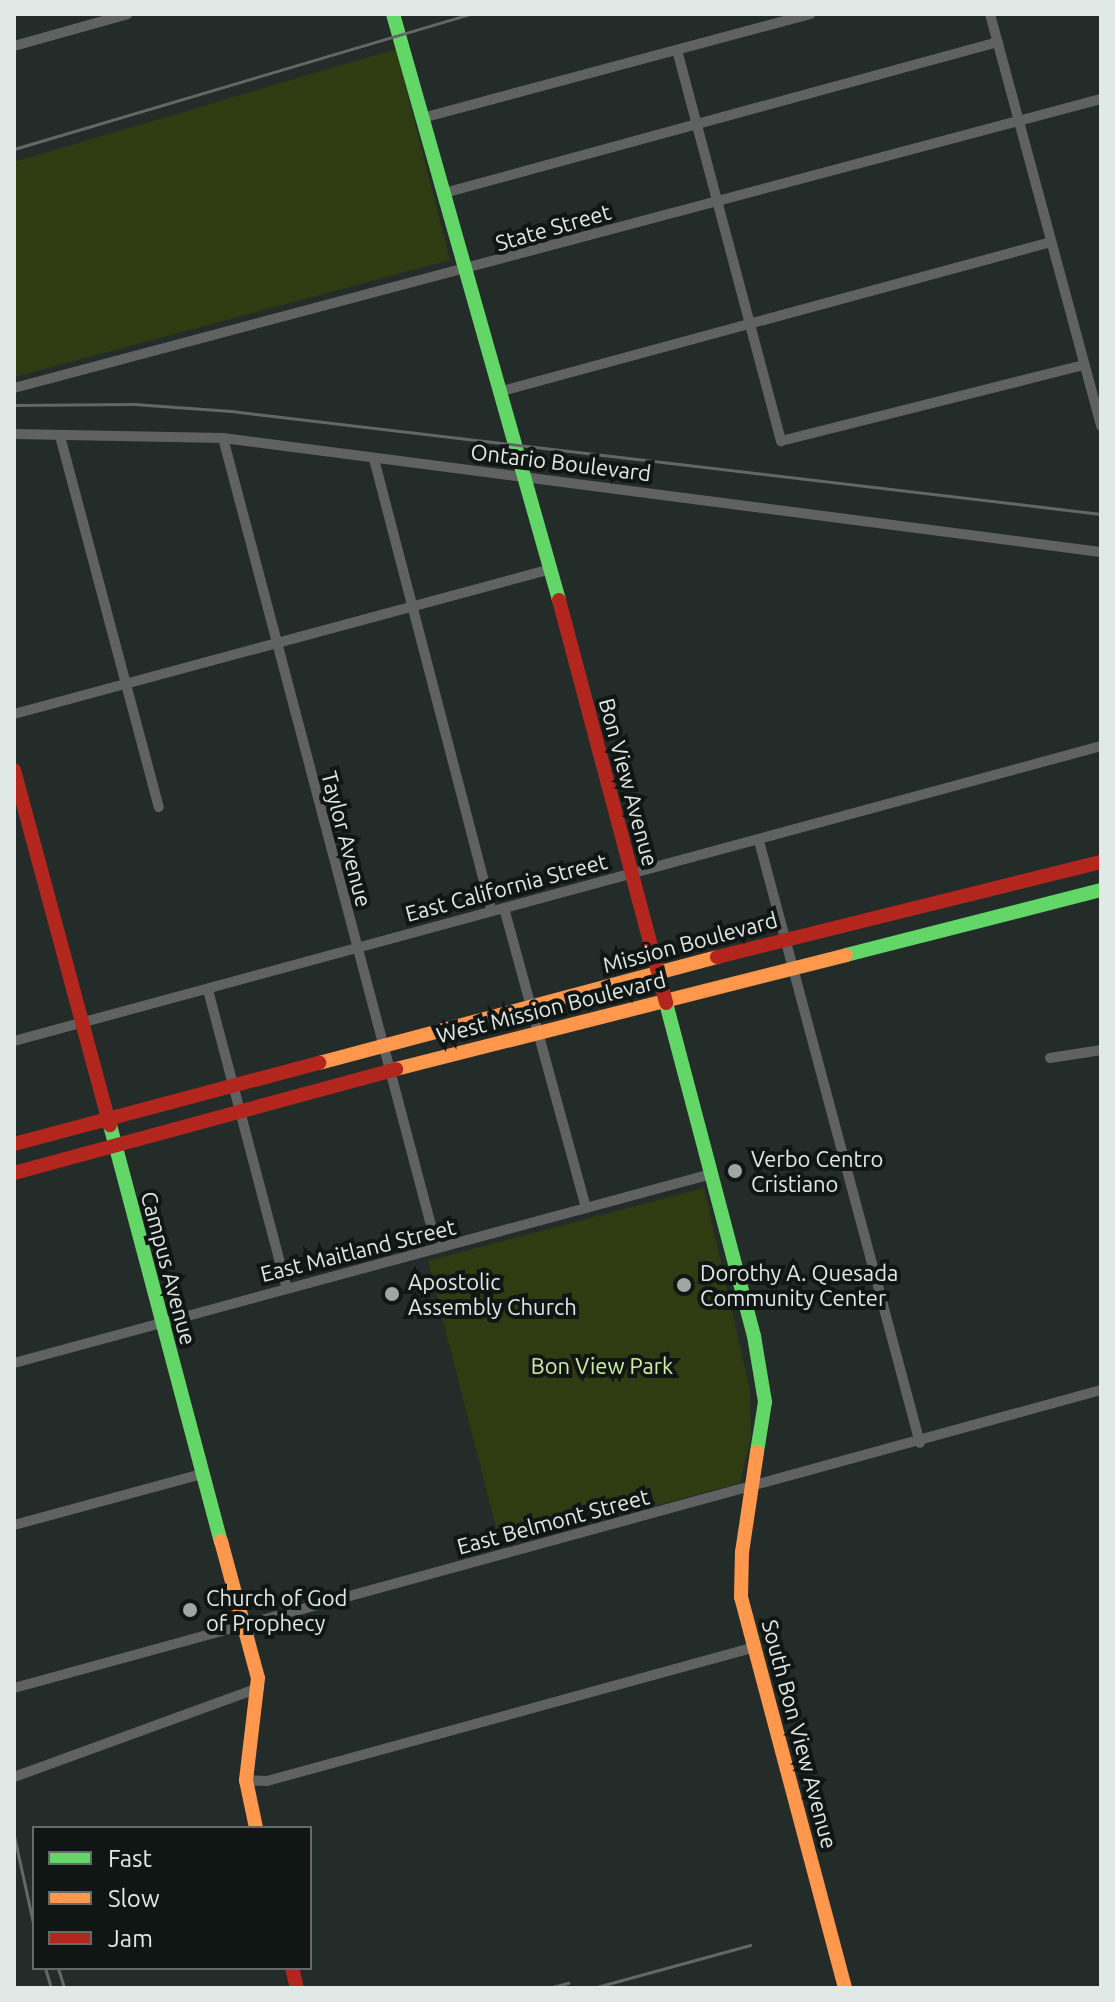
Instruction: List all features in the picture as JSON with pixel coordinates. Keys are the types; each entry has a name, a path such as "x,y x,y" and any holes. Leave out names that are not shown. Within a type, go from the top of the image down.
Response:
{"street":[{"path":"14,46 128,14"},
{"name":"Bon View Avenue","path":"393,14 448,192 551,569 754,1336 765,1402 752,1488"},
{"name":"Bon View Avenue","path":"402,14 419,76 418,91"},
{"path":"426,117 810,14"},
{"path":"990,14 1101,426"},
{"path":"448,192 998,42"},
{"path":"677,50 781,441 1084,365"},
{"name":"State Street","path":"14,388 469,271 1101,99"},
{"path":"502,391 1051,242"},
{"name":"Ontario Boulevard","path":"14,434 223,438 1101,552"},
{"path":"60,436 159,807"},
{"name":"Taylor Avenue","path":"223,438 355,948 437,1248"},
{"path":"374,459 498,909 532,1008 586,1208"},
{"path":"14,714 551,569"},
{"name":"East California Street","path":"14,1041 1101,746"},
{"name":"Campus Avenue","path":"14,770 259,1688 246,1780 256,1826"},
{"path":"759,841 920,1443"},
{"name":"Mission Boulevard","path":"14,1144 785,939 1101,862"},
{"name":"West Mission Boulevard","path":"14,1173 390,1070 1101,890"},
{"path":"208,990 287,1288"},
{"path":"1050,1058 1101,1050"},
{"name":"East Maitland Street","path":"14,1363 437,1248 528,1228 586,1208 711,1174"},
{"name":"East Belmont Street","path":"14,1688 920,1443 1101,1390"},
{"path":"14,1525 202,1474"},
{"name":"South Bon View Avenue","path":"752,1488 742,1552 741,1597 752,1648 845,1988"},
{"path":"246,1780 267,1781 752,1648"},
{"path":"14,1777 259,1688"}],"green space":[{"path":"396,49 450,260 14,377 14,162"},
{"name":"Bon View Park","path":"704,1188 750,1390 751,1437 740,1483 501,1547 428,1261"}],"railway":[{"path":"14,149 469,14"},
{"path":"14,405 134,404 231,411 1101,514"},
{"path":"14,1836 32,1918"},
{"path":"593,1988 750,1945"},
{"path":"46,1970 51,1988"},
{"path":"59,1970 64,1988"},
{"path":"549,1988 568,1983"}],"traffic: fast":[{"path":"393,14 559,600"},
{"path":"846,955 1101,890"},
{"path":"666,1003 754,1336 765,1402 757,1452"},
{"path":"110,1125 221,1541"}],"traffic: slow":[{"path":"396,1069 846,955"},
{"path":"319,1063 717,957"},
{"path":"757,1452 742,1552 741,1597 845,1988"},
{"path":"221,1541 258,1678 246,1780 256,1826"}],"traffic: jam":[{"path":"559,600 666,1003"},
{"path":"14,770 110,1125"},
{"path":"717,957 1101,862"},
{"path":"14,1144 319,1063"},
{"path":"14,1173 396,1069"},
{"path":"292,1970 297,1988"}],"place":[{"name":"Verbo Centro Cristiano","path":"735,1171"},
{"name":"Dorothy A. Quesada Community Center","path":"684,1285"},
{"name":"Apostolic Assembly Church","path":"392,1294"},
{"name":"Church of God of Prophecy","path":"190,1610"}]}
